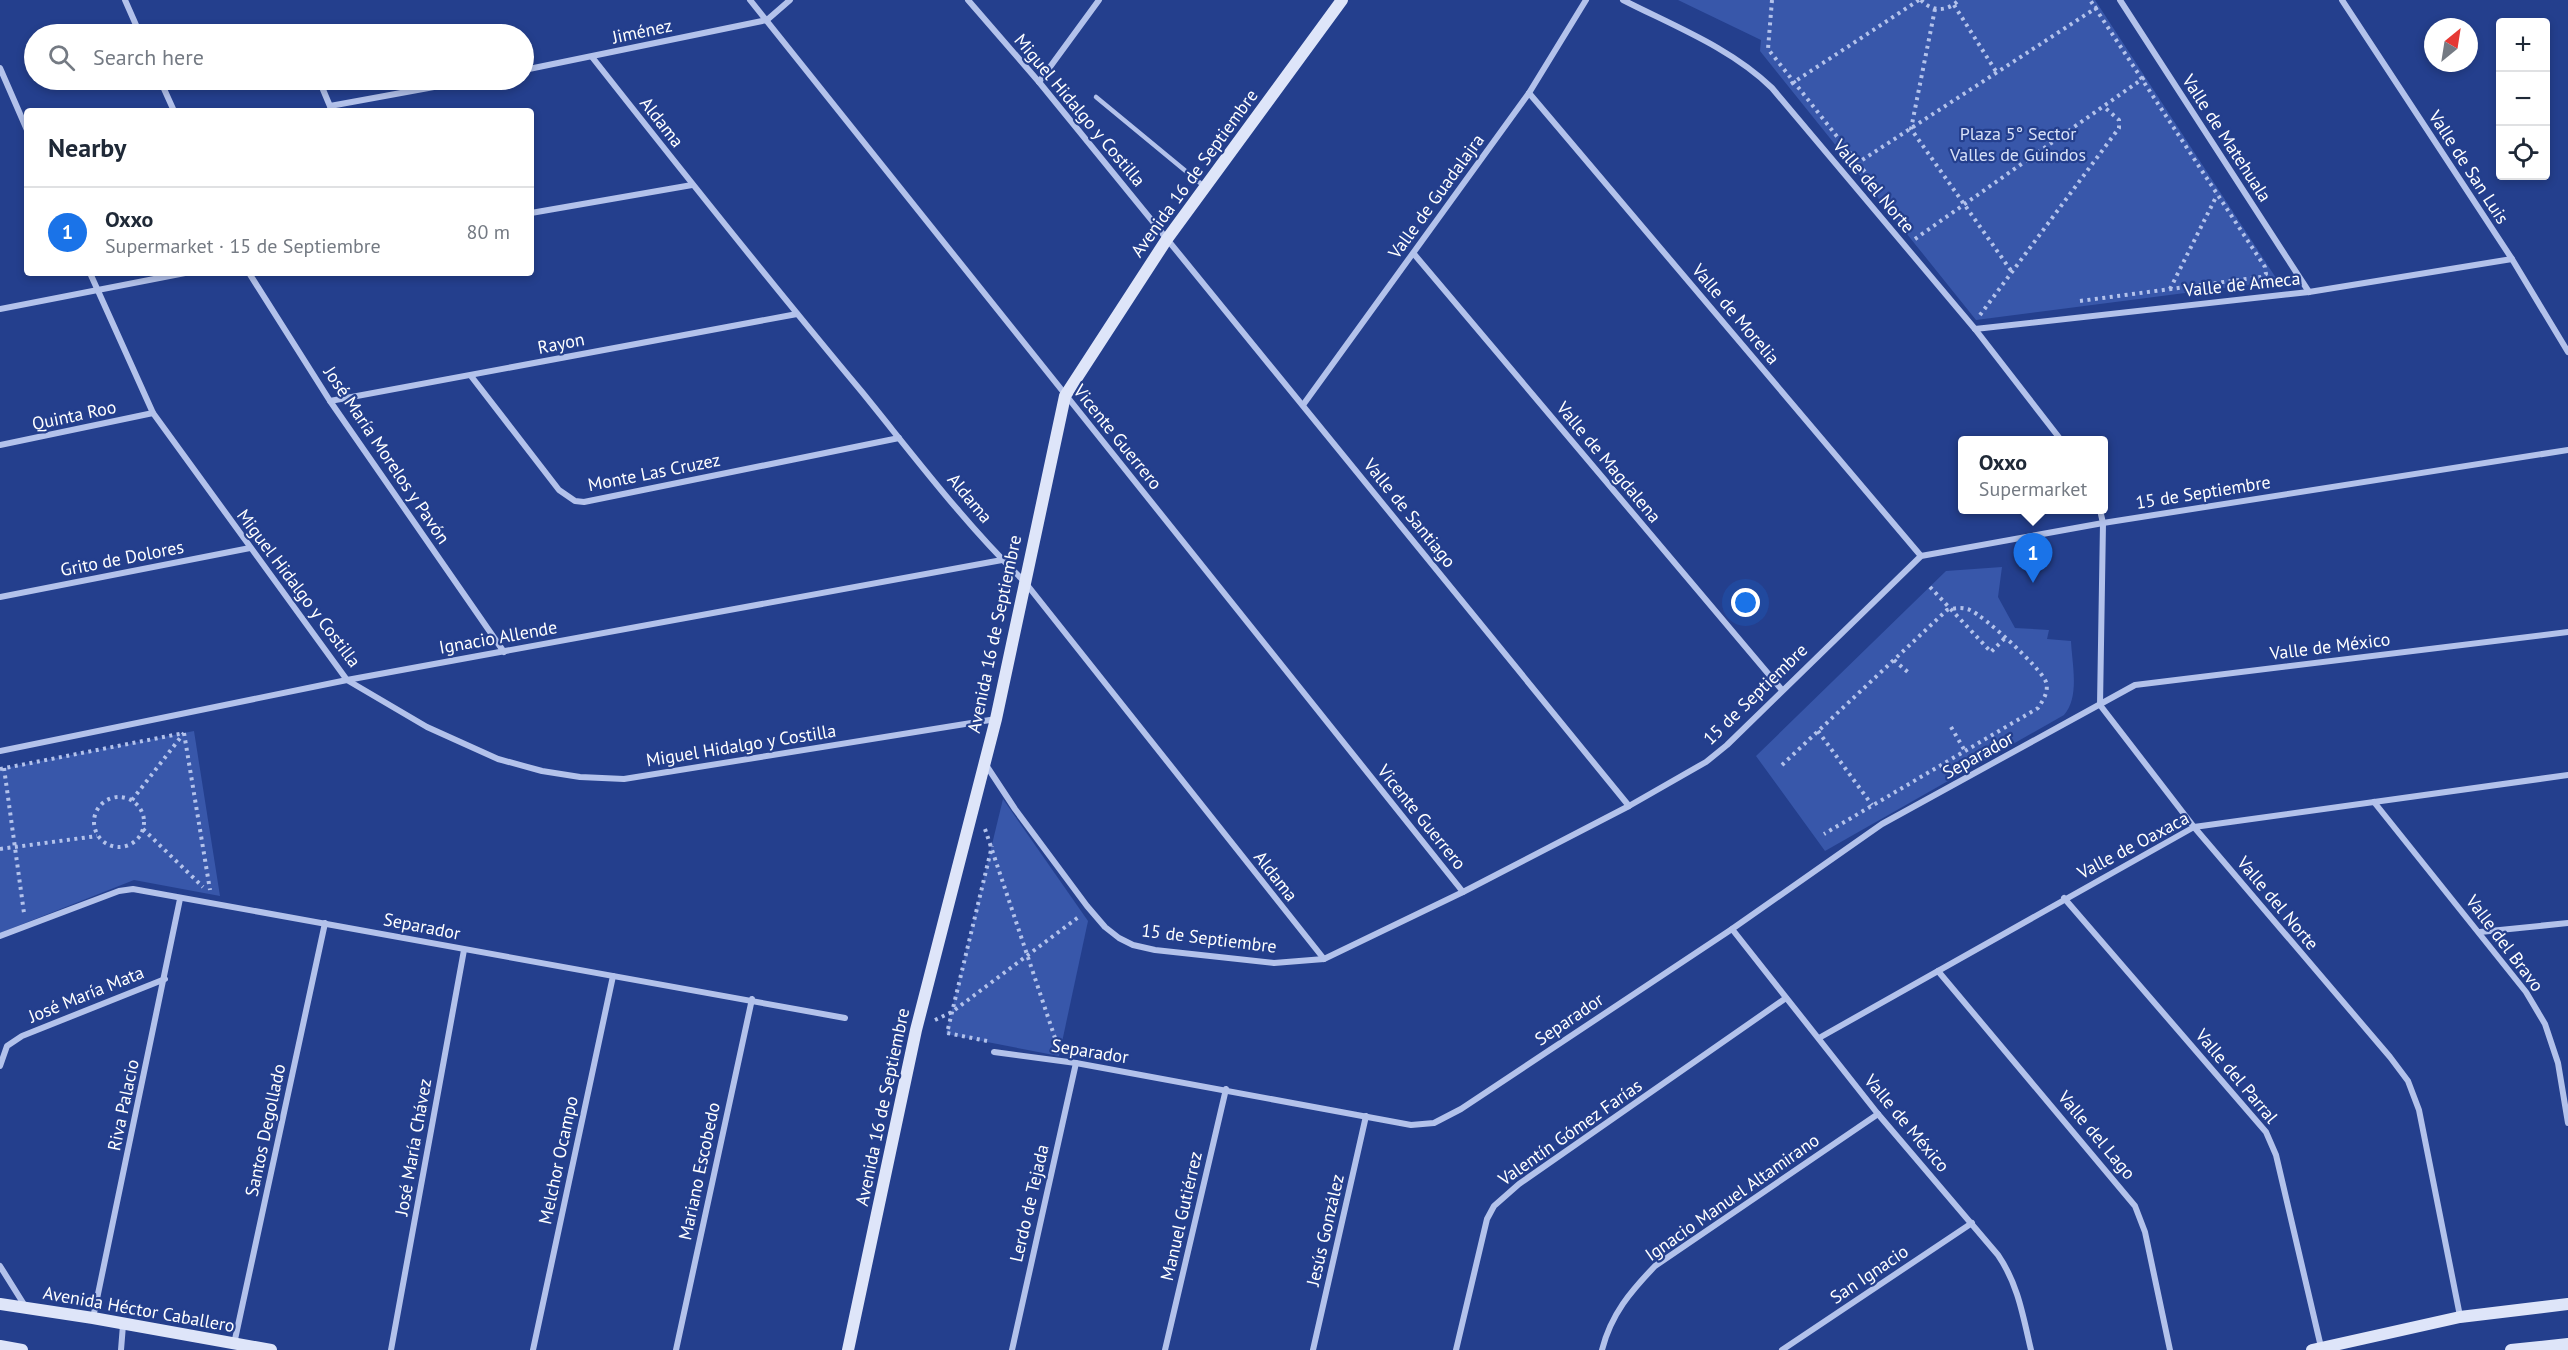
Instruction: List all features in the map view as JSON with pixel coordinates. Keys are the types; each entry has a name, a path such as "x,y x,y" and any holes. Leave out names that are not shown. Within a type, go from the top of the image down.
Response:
{"street":[{"path":"125,0 136,24"},
{"name":"Vicente Guerrero","path":"750,0 1463,892"},
{"path":"767,20 790,0"},
{"name":"Miguel Hidalgo y Costilla","path":"968,0 1039,82 1167,239"},
{"path":"1039,82 1099,0"},
{"name":"Avenida 16 de Septiembre","path":"848,1350 916,1030 996,719 1065,396 1167,239 1341,0"},
{"name":"Valle de Guadalajra","path":"1303,405 1529,93 1586,0"},
{"name":"Valle del Norte","path":"1623,0 1736,58 1755,71 1772,88 1975,329 2057,436"},
{"name":"Valle de Matehuala","path":"2120,0 2309,292"},
{"name":"Valle de San Luis","path":"2342,0 2512,259 2568,352"},
{"name":"Jiménez","path":"534,68 767,20"},
{"name":"Aldama","path":"592,57 692,185 899,438 1002,560 1024,581 1324,959"},
{"path":"0,68 24,123"},
{"path":"165,90 173,108"},
{"path":"322,90 331,108"},
{"path":"336,108 423,90"},
{"name":"Valle de Morelia","path":"1529,93 1921,555"},
{"path":"534,212 692,185"},
{"name":"Valle de Santiago","path":"1167,239 1629,806"},
{"name":"Valle de Magdalena","path":"1414,254 1782,690"},
{"name":"Valle de Ameca","path":"1975,329 2309,292 2512,259"},
{"name":"Miguel Hidalgo y Costilla","path":"91,276 153,413 347,680 457,742 498,759 542,771 580,777 624,779 996,719"},
{"path":"0,309 170,276"},
{"name":"José María Morelos y Pavón","path":"251,276 330,401 504,652"},
{"name":"Rayon","path":"330,401 797,314"},
{"name":"Monte Las Cruzez","path":"471,376 559,490 574,501 584,502 899,438"},
{"name":"Quinta Roo","path":"0,445 153,413"},
{"name":"15 de Septiembre","path":"984,762 1015,809 1090,908 1105,927 1119,938 1133,945 1155,950 1274,963 1324,959 1463,892 1629,806 1706,762 1727,746 1921,555 2103,522 2568,450"},
{"path":"2100,705 2103,522 2101,514"},
{"name":"Grito de Dolores","path":"0,597 250,549"},
{"name":"Ignacio Allende","path":"0,751 347,680 1002,560"},
{"name":"Valle de México","path":"2100,705 2135,685 2568,632"},
{"name":"Valle del Norte","path":"2100,705 2194,827 2408,1081 2419,1110 2460,1317"},
{"name":"Separador","path":"994,1052 1065,1061 1366,1116 1424,1125 1434,1123 1461,1109 1732,929 1882,824 2100,705"},
{"name":"Valle de Oaxaca","path":"1819,1038 2064,898 2194,827 2568,775"},
{"name":"Valle del Bravo","path":"2374,802 2481,932 2526,992 2545,1024 2558,1063 2568,1123"},
{"name":"Separador","path":"0,936 119,891 133,889 154,891 180,899 325,922 464,950 845,1017"},
{"name":"Valle del Parral","path":"2064,898 2266,1132 2276,1155 2316,1349"},
{"name":"Riva Palacio","path":"93,1318 180,899"},
{"name":"Santos Degollado","path":"234,1344 325,922"},
{"path":"2481,932 2568,923"},
{"name":"Valle de México","path":"1732,929 1878,1114 1972,1223 2010,1273 2018,1293 2031,1350"},
{"name":"José María Chávez","path":"391,1350 464,950"},
{"name":"Valle del Lago","path":"1938,971 2135,1206 2145,1232 2170,1350"},
{"name":"Melchor Ocampo","path":"532,1350 613,976"},
{"name":"José María Mata","path":"0,1066 7,1046 22,1036 165,979"},
{"name":"Valentín Gómez Farías","path":"1456,1350 1488,1219 1494,1206 1518,1184 1786,998"},
{"name":"Mariano Escobedo","path":"676,1350 752,999"},
{"name":"Lerdo de Tejada","path":"1012,1350 1076,1063"},
{"name":"Manuel Gutiérrez","path":"1165,1350 1226,1089"},
{"name":"Ignacio Manuel Altamirano","path":"1602,1350 1605,1338 1625,1297 1655,1266 1878,1114"},
{"name":"Jesús González","path":"1313,1350 1366,1116"},
{"name":"San Ignacio","path":"1782,1350 1972,1223"},
{"path":"0,1266 25,1307"},
{"path":"2316,1349 2460,1317 2568,1304"},
{"name":"Avenida Héctor Caballero","path":"0,1305 93,1318 271,1350"},
{"path":"122,1350 123,1325"},
{"path":"2511,1350 2568,1344"},
{"path":"0,1346 22,1350"}],"lane":[{"path":"1096,97 1205,187"}],"path":[{"path":"1772,0 1768,49 1885,196"},
{"path":"1788,86 1920,0 1935,9 1942,10 1959,0"},
{"path":"2078,301 2261,277 2266,274 2265,267 2090,0"},
{"path":"1954,5 1997,73"},
{"path":"1853,166 2099,6"},
{"path":"1935,9 1911,129 2012,272"},
{"path":"1912,241 2145,77"},
{"path":"1976,320 2119,128 2119,120 2103,106"},
{"path":"2170,289 2217,194"},
{"path":"1915,233 1923,242"},
{"path":"1975,307 1987,312"},
{"path":"1930,587 1991,652 2005,638"},
{"path":"1782,765 1947,610 1958,608 1976,614 2030,659 2045,680 2047,690 2038,708 1824,834"},
{"path":"1894,660 1910,674"},
{"path":"1951,727 1965,751"},
{"path":"1818,731 1872,805"},
{"path":"26,923 2,768 184,732"},
{"path":"132,800 184,732"},
{"path":"184,732 211,894"},
{"path":"117,796 132,800 142,813 143,829 137,838 124,846 108,844 97,836 93,819 99,806 108,798 117,796"},
{"path":"985,828 1059,1052 1065,1061"},
{"path":"143,829 211,894"},
{"path":"0,849 97,836"},
{"path":"947,1034 992,846"},
{"path":"200,892 211,894"},
{"path":"916,1030 952,1012 1090,908"}],"green space":[{"name":"Plaza 5° Sector Valles de Guindos","path":"1678,0 2095,0 2278,281 1976,320 1760,51 1761,40"},
{"path":"2002,567 1998,597 2015,628 2049,630 2047,639 2071,641 2074,690 2069,708 2064,715 1825,851 1756,756 1946,571"},
{"path":"194,731 220,896 134,880 0,933 0,769"},
{"path":"1003,799 1088,921 1059,1056 946,1034"}],"place":[{"name":"Oxxo","path":"2033,583"}]}
